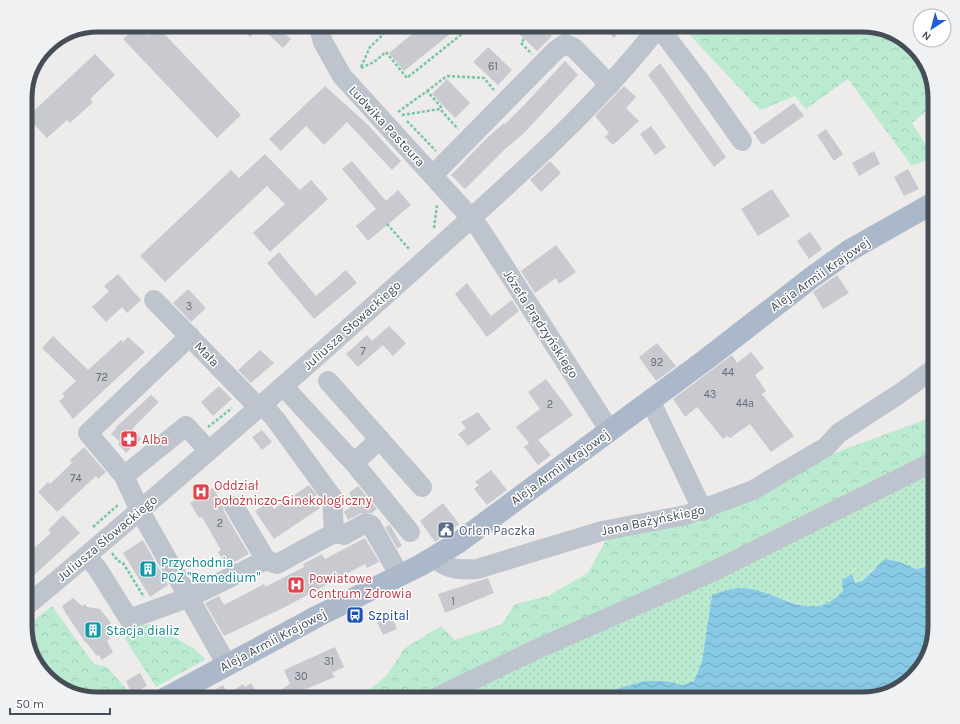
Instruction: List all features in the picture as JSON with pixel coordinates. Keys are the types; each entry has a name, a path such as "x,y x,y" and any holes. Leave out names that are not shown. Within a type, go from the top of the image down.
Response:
{"main road":[{"name":"Aleja Armii Krajowej","path":"176,692 226,664 400,576 459,542 610,431 850,250 928,206"}],"street":[{"name":"Ludwika Pasteura","path":"320,32 323,42 342,76 471,218"},
{"name":"Juliusza Słowackiego","path":"32,601 261,406 471,218 600,96 655,32"},
{"path":"663,32 742,141"},
{"path":"433,175 556,50 565,44 574,48 610,85"},
{"name":"Józefa Prądzyńskiego","path":"471,218 480,229 610,431"},
{"name":"Mała","path":"154,300 276,420 332,497 334,533"},
{"path":"190,336 88,433 124,476 140,510 190,597 226,664"},
{"name":"Jana Bażyńskiego","path":"434,557 441,564 447,567 462,570 477,569 602,531 703,510 753,490 826,447 839,433 900,394 928,373"},
{"path":"328,381 422,487"},
{"path":"283,386 354,463 410,532"},
{"path":"650,400 703,510"},
{"path":"124,476 186,426 209,451"},
{"path":"354,463 380,439"},
{"path":"448,692 557,640 714,571 928,464"},
{"path":"234,506 266,560 277,564 334,533 344,535 366,523 372,525 400,576"},
{"path":"86,556 97,568 129,619 190,597 266,560"}],"path":[{"path":"386,32 370,47 361,68 374,62 386,52 407,78 464,32"},
{"path":"484,78 485,74"},
{"path":"398,112 447,76 484,78 505,102"},
{"path":"427,91 441,107 440,109 468,140"},
{"path":"402,115 440,109"},
{"path":"388,224 410,250"},
{"path":"104,541 118,561 123,563 152,610"}],"green space":[{"path":"687,32 862,32 891,39 909,51 921,69 926,81 928,109 912,123 928,148 928,159 912,166 848,79 806,109 795,96 760,110"},
{"path":"928,419 928,458 441,692 367,692 387,675 405,648 441,626 455,640 502,624 515,604 548,596 588,573 608,536"},
{"path":"928,468 928,566 916,569 900,562 873,569 862,581 855,583 834,601 811,608 760,592 712,595 702,661 694,681 682,685 666,681 617,689 614,692 454,692"},
{"path":"52,606 94,664 107,667 129,692 89,691 65,683 51,673 39,655 34,643 32,622"},
{"path":"133,624 153,625 193,648 206,659 156,687 125,639"}],"water":[{"path":"885,559 900,562 916,569 928,566 928,626 924,647 921,655 906,676 891,685 879,690 862,692 614,692 617,689 644,681 666,681 682,685 694,681 702,661 712,595 736,588 753,589 792,603 805,606 818,606 830,601 843,591 842,580 852,574 855,583 862,581"}],"building":[{"path":"131,32 143,32 147,36 151,32 163,32 241,115 217,138 123,39"},
{"path":"245,32 255,32 250,37"},
{"path":"266,32 284,32 291,39 283,48"},
{"path":"414,32 452,32 404,71 389,53"},
{"path":"517,32 548,32 552,36 537,51"},
{"path":"608,32 620,32 614,38"},
{"path":"488,47 512,70 498,85 473,62"},
{"path":"95,54 115,75 90,99 93,102 70,123 67,120 47,138 32,122 32,112"},
{"path":"565,61 578,75 524,133 502,152 465,189 451,175 488,137 504,123 505,124 525,104"},
{"path":"660,63 726,157 714,167 648,75"},
{"path":"447,79 470,103 455,118 432,94"},
{"path":"325,86 367,124 401,161 392,170 347,122 324,145 306,126 281,151 269,139"},
{"path":"624,86 636,97 626,108 639,121 613,145 605,137 609,133 595,116"},
{"path":"794,103 804,116 762,145 753,132"},
{"path":"651,126 666,147 655,155 640,134"},
{"path":"826,129 843,154 834,161 817,135"},
{"path":"874,151 880,164 859,176 852,163"},
{"path":"265,154 300,190 311,180 328,199 270,252 253,233 285,204 267,186 165,282 140,256 231,170 239,178"},
{"path":"352,161 386,201 398,190 411,205 368,241 356,226 376,209 342,169"},
{"path":"550,161 561,173 541,192 530,180"},
{"path":"908,169 919,189 904,196 894,177"},
{"path":"772,189 790,216 758,236 741,209"},
{"path":"810,232 822,249 809,259 797,241"},
{"path":"556,245 576,272 559,284 556,278 535,293 521,271"},
{"path":"279,252 316,296 346,270 357,283 314,319 267,263"},
{"path":"118,274 141,300 127,313 122,307 106,322 92,307 109,291 104,286"},
{"path":"837,275 849,293 823,309 813,292"},
{"path":"467,283 491,316 512,300 519,311 487,337 455,294"},
{"path":"188,289 206,308 191,322 173,303"},
{"path":"389,326 406,343 393,356 383,345 358,367 346,354 367,335 372,341"},
{"path":"53,336 88,370 121,340 123,342 128,337 145,352 73,419 59,401 65,396 62,394 76,381 42,348"},
{"path":"657,343 676,366 656,381 639,357"},
{"path":"260,350 274,363 251,383 238,370"},
{"path":"751,352 764,368 755,375 766,391 762,394 794,436 771,452 750,424 730,438 727,436 723,439 697,407 685,417 673,399 732,355 737,363"},
{"path":"546,379 573,415 538,440 551,455 538,465 524,447 529,443 516,427 540,409 528,392"},
{"path":"219,386 232,399 213,416 201,402"},
{"path":"151,395 159,402 132,429 141,439 126,453 118,444 120,442 111,434 116,429 115,428"},
{"path":"478,412 491,429 468,446 458,434 466,428 461,422"},
{"path":"262,430 272,442 262,450 252,437"},
{"path":"84,447 106,472 98,479 96,476 57,512 38,492 48,482 50,484 72,463 70,460"},
{"path":"491,470 507,490 487,505 474,489 479,485 475,482"},
{"path":"309,485 317,495 313,498 320,508 274,539 255,511 269,502 274,509"},
{"path":"358,486 377,509 372,513 361,513 348,520 344,512 355,503 349,493"},
{"path":"213,488 223,504 224,512 249,554 227,566 218,552 221,550 202,517 199,518 190,503"},
{"path":"443,503 459,524 435,542 420,521"},
{"path":"63,515 80,533 32,577 32,550 51,533 48,530"},
{"path":"390,525 402,546 397,548 385,527"},
{"name":"Powiatowe Centrum Zdrowia","path":"365,538 379,562 367,568 365,564 285,607 224,636 205,603 219,596 224,605 264,584 265,587 304,567 303,564 322,554 325,559"},
{"name":"Przychodnia POZ \"Remedium\"","path":"143,540 168,585 150,597 123,553"},
{"path":"488,578 494,593 445,613 438,594"},
{"name":"Stacja dializ","path":"73,598 82,606 85,604 87,607 100,609 111,623 108,635 110,639 107,641 113,652 102,660 99,655 97,656 85,642 62,606"},
{"path":"391,615 397,629 383,635 377,622"},
{"path":"335,647 344,667 332,673 335,677 299,692 277,692 290,684 284,670"},
{"path":"140,673 147,686 136,692 131,692 126,681"},
{"path":"251,683 257,692 231,692 243,684 245,687"},
{"path":"223,685 227,692 211,692"}],"place":[{"name":"Alba","path":"129,439"},
{"name":"Oddział położniczo-Ginekologiczny","path":"201,492"},
{"name":"Orlen Paczka","path":"446,530"},
{"name":"Przychodnia POZ \"Remedium\"","path":"148,569"},
{"name":"Powiatowe Centrum Zdrowia","path":"296,585"},
{"name":"Szpital","path":"355,615"},
{"name":"Stacja dializ","path":"93,630"}]}
